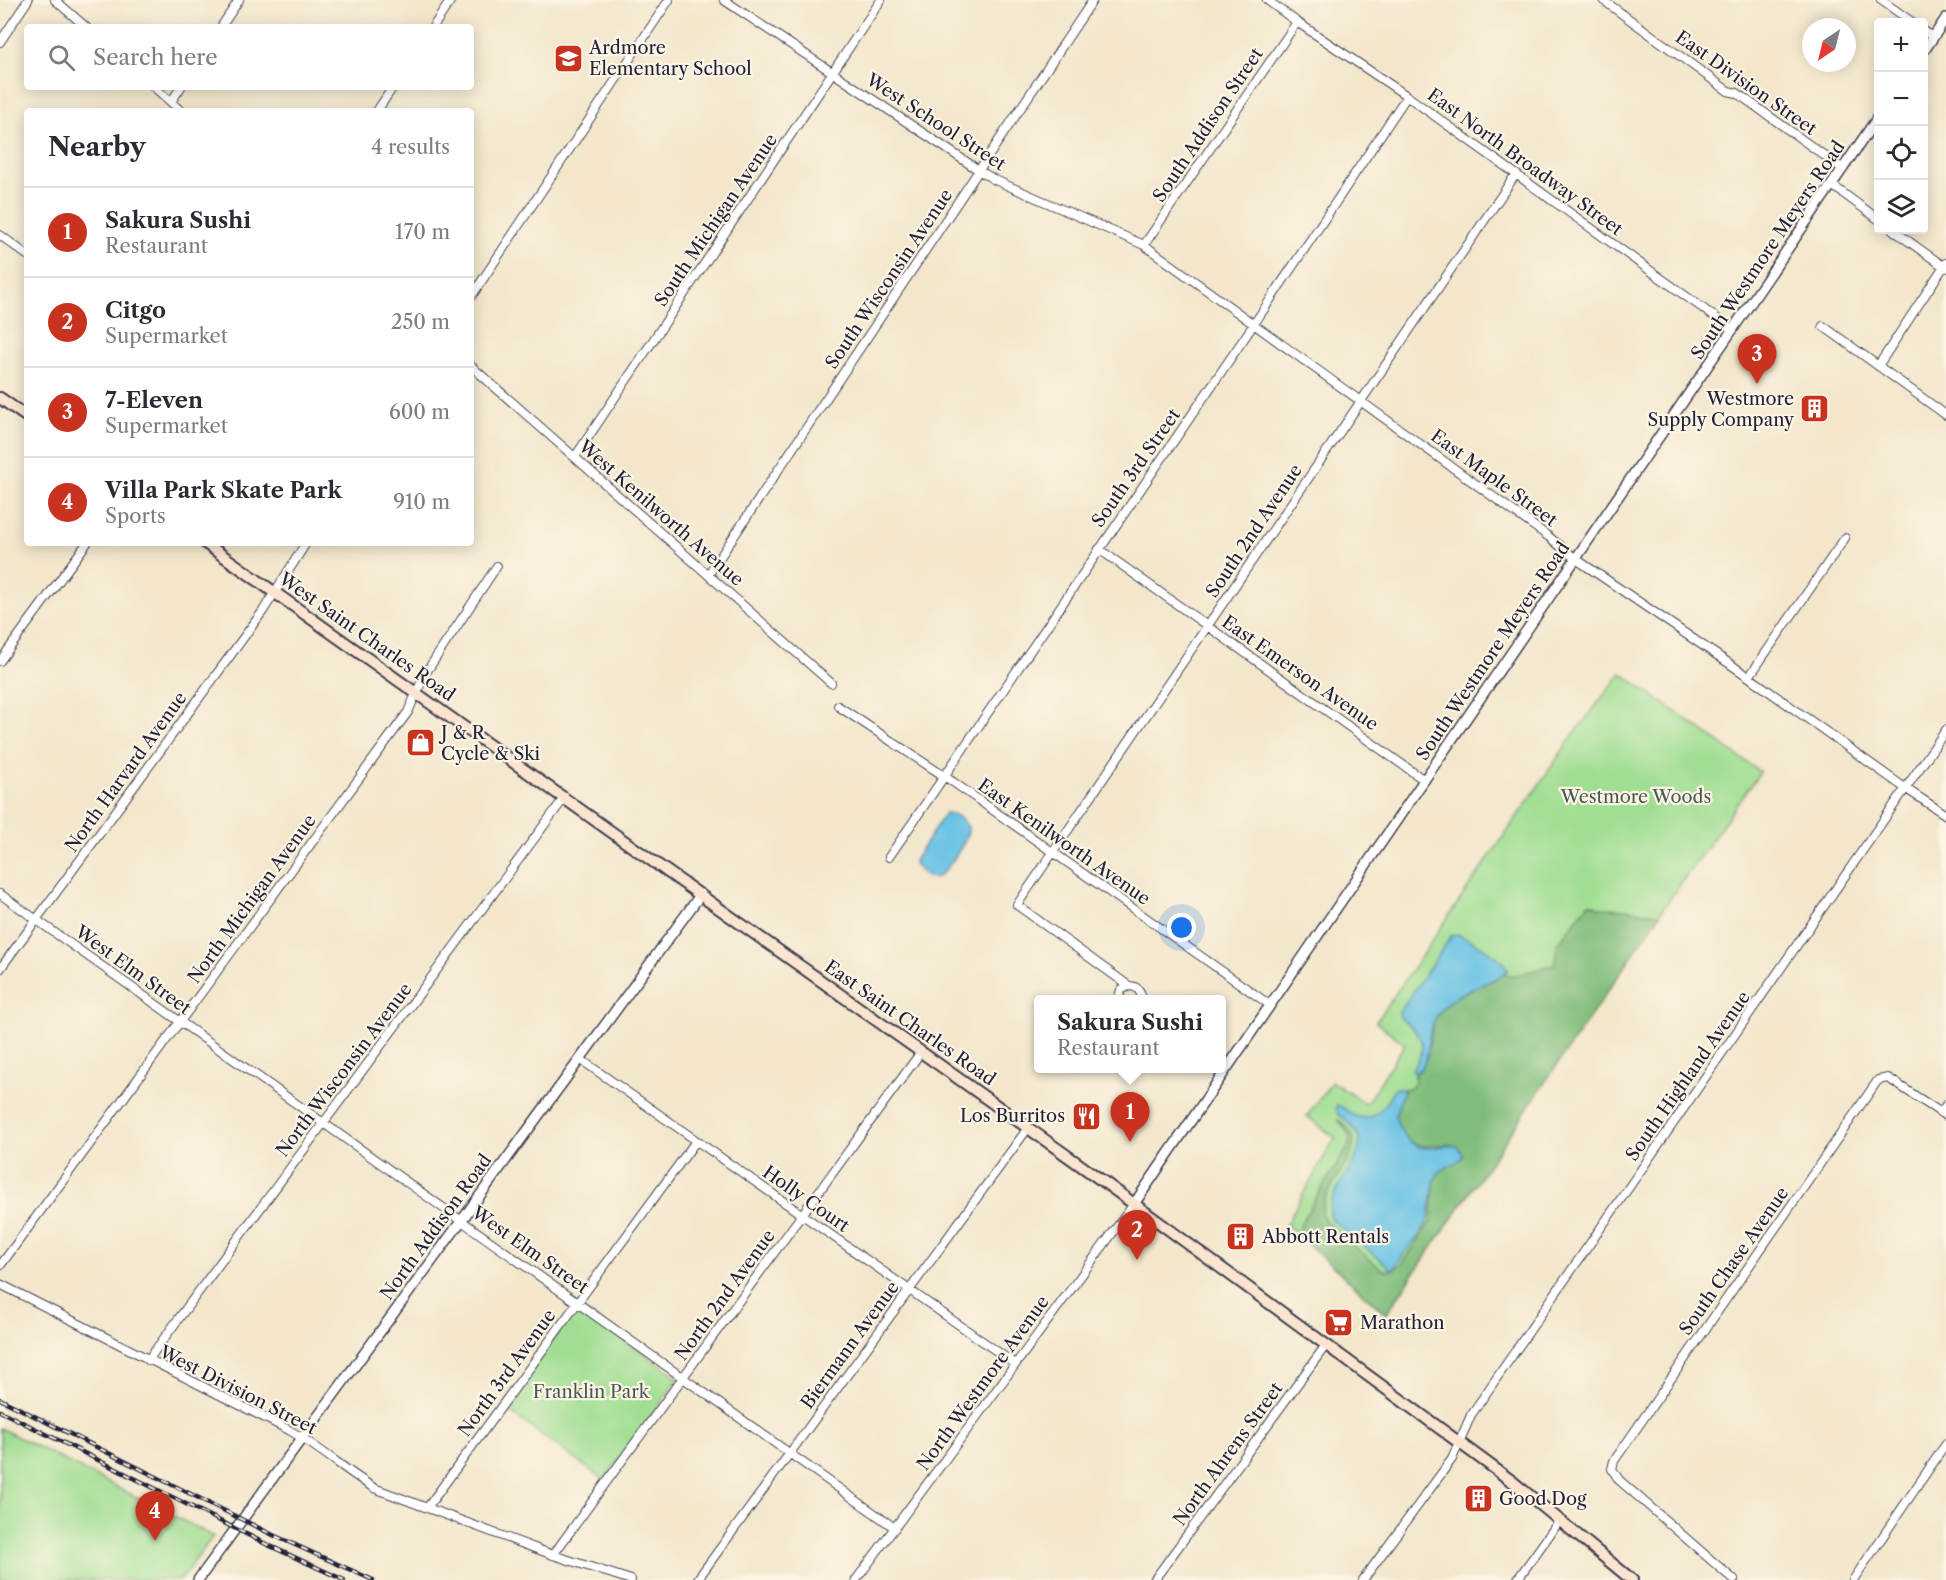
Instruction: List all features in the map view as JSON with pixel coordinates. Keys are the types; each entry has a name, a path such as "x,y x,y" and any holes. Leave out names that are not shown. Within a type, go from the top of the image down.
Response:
{"main road":[{"path":"0,398 24,415"},
{"name":"West Saint Charles Road","path":"210,546 773,946"},
{"name":"East Saint Charles Road","path":"773,946 1134,1204 1460,1442 1632,1580"}],"street":[{"path":"0,42 28,0"},
{"path":"55,0 83,24"},
{"path":"223,24 240,0"},
{"path":"435,24 451,0"},
{"path":"474,292 669,0"},
{"name":"West School Street","path":"724,0 995,180 1144,245"},
{"name":"South Michigan Avenue","path":"575,458 881,0"},
{"name":"South Wisconsin Avenue","path":"708,574 1093,0"},
{"name":"East North Broadway Street","path":"1267,0 1407,96 1733,330"},
{"name":"East Division Street","path":"1603,0 1728,91 1737,93 1843,169"},
{"path":"1881,0 1906,18"},
{"path":"1928,44 1946,18"},
{"name":"South Addison Street","path":"1144,245 1297,22"},
{"path":"1928,34 1933,37"},
{"path":"157,90 178,108"},
{"path":"171,102 179,90"},
{"path":"379,108 391,90"},
{"name":"South 3rd Street","path":"889,857 1254,324 1407,96"},
{"name":"South Westmore Meyers Road","path":"1226,1069 1874,123"},
{"name":"South 2nd Avenue","path":"1128,986 1017,905 1516,174"},
{"path":"1832,185 1874,216"},
{"path":"1878,366 1945,266 1899,234"},
{"path":"0,236 24,253"},
{"name":"East Maple Street","path":"1144,245 1362,400 1576,559 1946,815"},
{"path":"1823,326 1946,415"},
{"name":"West Kenilworth Avenue","path":"474,369 831,683"},
{"path":"1749,677 1845,538"},
{"path":"0,661 85,546"},
{"name":"North Harvard Avenue","path":"0,969 263,610 304,546"},
{"name":"East Emerson Avenue","path":"1099,549 1424,780"},
{"path":"417,693 425,674 497,566"},
{"name":"North Michigan Avenue","path":"0,1266 408,712 417,693"},
{"name":"East Kenilworth Avenue","path":"838,706 944,776 1270,1005"},
{"name":"South Highland Avenue","path":"1363,1580 1452,1459 1471,1415 1946,730"},
{"name":"North Wisconsin Avenue","path":"148,1360 565,798"},
{"name":"West Elm Street","path":"0,894 895,1527"},
{"name":"North Addison Road","path":"198,1580 701,894"},
{"path":"1119,995 1121,990 1128,986 1137,988 1140,995"},
{"name":"North 2nd Avenue","path":"553,1555 921,1052"},
{"name":"Holly Court","path":"580,1059 1015,1364"},
{"name":"South Westmore Meyers Road","path":"1134,1204 1224,1073"},
{"name":"South Chase Avenue","path":"1734,1580 1619,1480 1612,1469 1617,1456 1878,1080 1888,1078 1943,1114"},
{"path":"1943,1114 1946,1105"},
{"name":"Biermann Avenue","path":"696,1580 1028,1128"},
{"name":"North 3rd Avenue","path":"426,1508 696,1140"},
{"name":"North Westmore Avenue","path":"856,1580 1134,1204"},
{"name":"West Division Street","path":"0,1284 302,1437 374,1488 553,1555 631,1580"},
{"name":"North Ahrens Street","path":"1154,1580 1326,1345"},
{"path":"1853,1580 1946,1444"},
{"path":"1516,1580 1560,1520"}],"green space":[{"name":"Westmore Woods","path":"1621,673 1760,772 1582,1023 1516,1125 1386,1314 1286,1224 1335,1138 1307,1116 1332,1082 1366,1104 1405,1044 1376,1022 1574,734"},
{"path":"1589,903 1601,908 1627,909 1660,915 1386,1314 1296,1233 1348,1148 1350,1138 1337,1119 1352,1133 1353,1146 1345,1166 1326,1196 1323,1216 1328,1224 1383,1270 1393,1270 1404,1262 1431,1221 1435,1177 1461,1150 1454,1146 1418,1145 1409,1141 1401,1132 1395,1116 1404,1089 1411,1088 1415,1082 1415,1073 1420,1070 1429,1047 1433,1022 1454,997 1504,975 1517,975 1555,964 1557,945"},
{"name":"Franklin Park","path":"578,1306 679,1378 604,1480 503,1407"},
{"path":"0,1428 213,1536 181,1580 0,1580"}],"water":[{"path":"945,813 950,813 964,822 968,827 968,833 950,864 938,876 932,878 921,872 914,861"},
{"path":"1457,934 1492,953 1508,969 1504,975 1464,992 1447,1004 1434,1021 1425,1062 1415,1073 1412,1071 1422,1051 1421,1040 1399,1013 1452,935"},
{"path":"1394,1089 1404,1089 1395,1116 1406,1138 1416,1145 1428,1148 1457,1146 1463,1154 1461,1159 1445,1168 1435,1178 1426,1224 1393,1270 1333,1221 1330,1212 1331,1202 1359,1148 1358,1134 1337,1113 1337,1105 1358,1117 1371,1117 1380,1110"}],"railway":[{"path":"0,1399 273,1535 373,1580"},
{"path":"0,1411 268,1545 344,1580"}],"place":[{"name":"Ardmore Elementary School","path":"568,58"},
{"name":"7-Eleven","path":"1757,384"},
{"name":"Westmore Supply Company","path":"1815,409"},
{"name":"J & R Cycle & Ski","path":"420,743"},
{"name":"Los Burritos","path":"1086,1116"},
{"name":"Sakura Sushi","path":"1130,1142"},
{"name":"Abbott Rentals","path":"1241,1237"},
{"name":"Citgo","path":"1137,1260"},
{"name":"Marathon","path":"1339,1323"},
{"name":"Good Dog","path":"1478,1499"},
{"name":"Villa Park Skate Park","path":"155,1541"}]}
